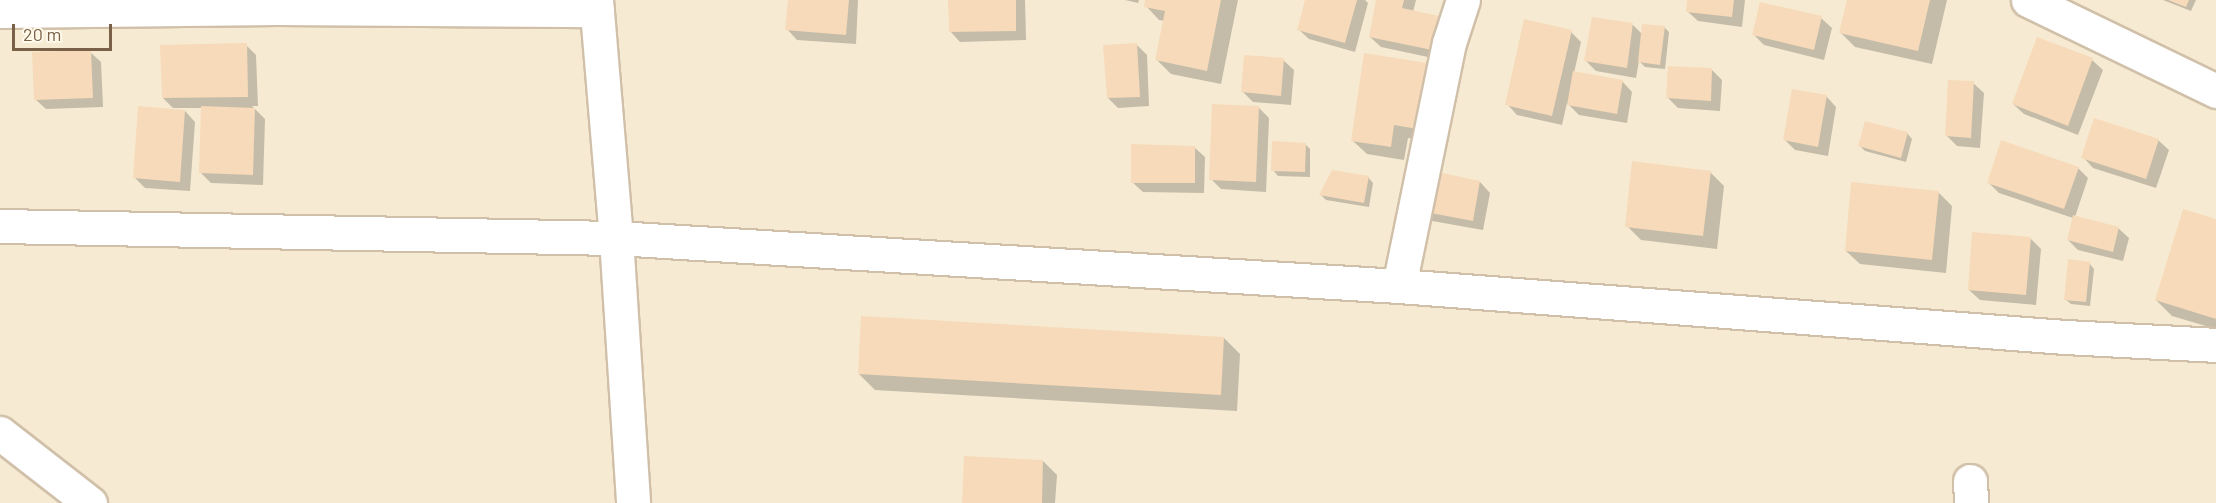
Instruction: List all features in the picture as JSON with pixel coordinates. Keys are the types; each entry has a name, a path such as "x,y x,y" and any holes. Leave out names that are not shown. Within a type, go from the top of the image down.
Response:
{"street":[{"path":"1399,286 1449,43 1462,0"},
{"path":"2028,0 2216,92"},
{"path":"0,11 277,4 597,5 616,238 633,503"},
{"path":"0,226 616,238 1399,286 2065,337 2216,345"},
{"path":"0,433 90,503"}],"shaded area":[{"path":"0,0 2216,0 2216,503 0,503"}],"building":[{"path":"788,0 849,0 846,35 785,30"},
{"path":"948,0 1016,0 1016,31 949,32"},
{"path":"1145,0 1221,0 1207,71 1155,60 1165,11 1144,7"},
{"path":"1305,0 1357,0 1345,43 1297,30"},
{"path":"1376,0 1404,0 1402,8 1439,16 1432,50 1369,37"},
{"path":"1687,0 1734,0 1732,17 1686,12"},
{"path":"1847,0 1930,0 1918,51 1839,33"},
{"path":"2168,0 2189,0 2186,7"},
{"path":"1760,2 1822,16 1814,50 1752,35"},
{"path":"1592,17 1633,23 1627,68 1584,61"},
{"path":"1524,19 1572,30 1552,116 1505,105"},
{"path":"1642,24 1665,26 1660,65 1638,62"},
{"path":"2037,37 2093,58 2068,126 2012,104"},
{"path":"247,43 248,97 162,98 160,45"},
{"path":"1137,43 1140,97 1107,98 1103,45"},
{"path":"91,50 93,98 34,100 32,52"},
{"path":"1364,53 1427,63 1418,129 1394,125 1391,147 1351,141"},
{"path":"1244,55 1284,58 1281,96 1241,92"},
{"path":"1668,66 1712,68 1711,101 1666,98"},
{"path":"1573,71 1623,80 1617,114 1567,105"},
{"path":"1948,80 1974,81 1971,138 1945,136"},
{"path":"1792,89 1827,95 1818,147 1783,140"},
{"path":"1212,104 1259,106 1256,182 1209,180"},
{"path":"138,106 185,110 180,182 133,178"},
{"path":"201,106 255,108 253,175 199,173"},
{"path":"2094,118 2159,139 2146,179 2081,158"},
{"path":"1865,121 1908,132 1901,158 1858,146"},
{"path":"2001,140 2079,167 2064,209 1987,183"},
{"path":"1272,141 1306,143 1305,172 1271,171"},
{"path":"1131,144 1195,146 1195,183 1131,183"},
{"path":"1632,161 1711,171 1703,236 1625,227"},
{"path":"1332,170 1369,176 1364,203 1319,195"},
{"path":"1428,170 1480,181 1473,221 1420,211"},
{"path":"1851,182 1939,191 1932,260 1845,251"},
{"path":"2183,209 2216,219 2216,319 2155,300"},
{"path":"2073,215 2119,227 2113,252 2067,240"},
{"path":"1972,232 2031,237 2026,295 1968,290"},
{"path":"2068,259 2090,262 2086,302 2064,300"},
{"path":"861,316 1224,337 1221,395 858,374"},
{"path":"964,456 1043,460 1042,503 962,503"}]}
